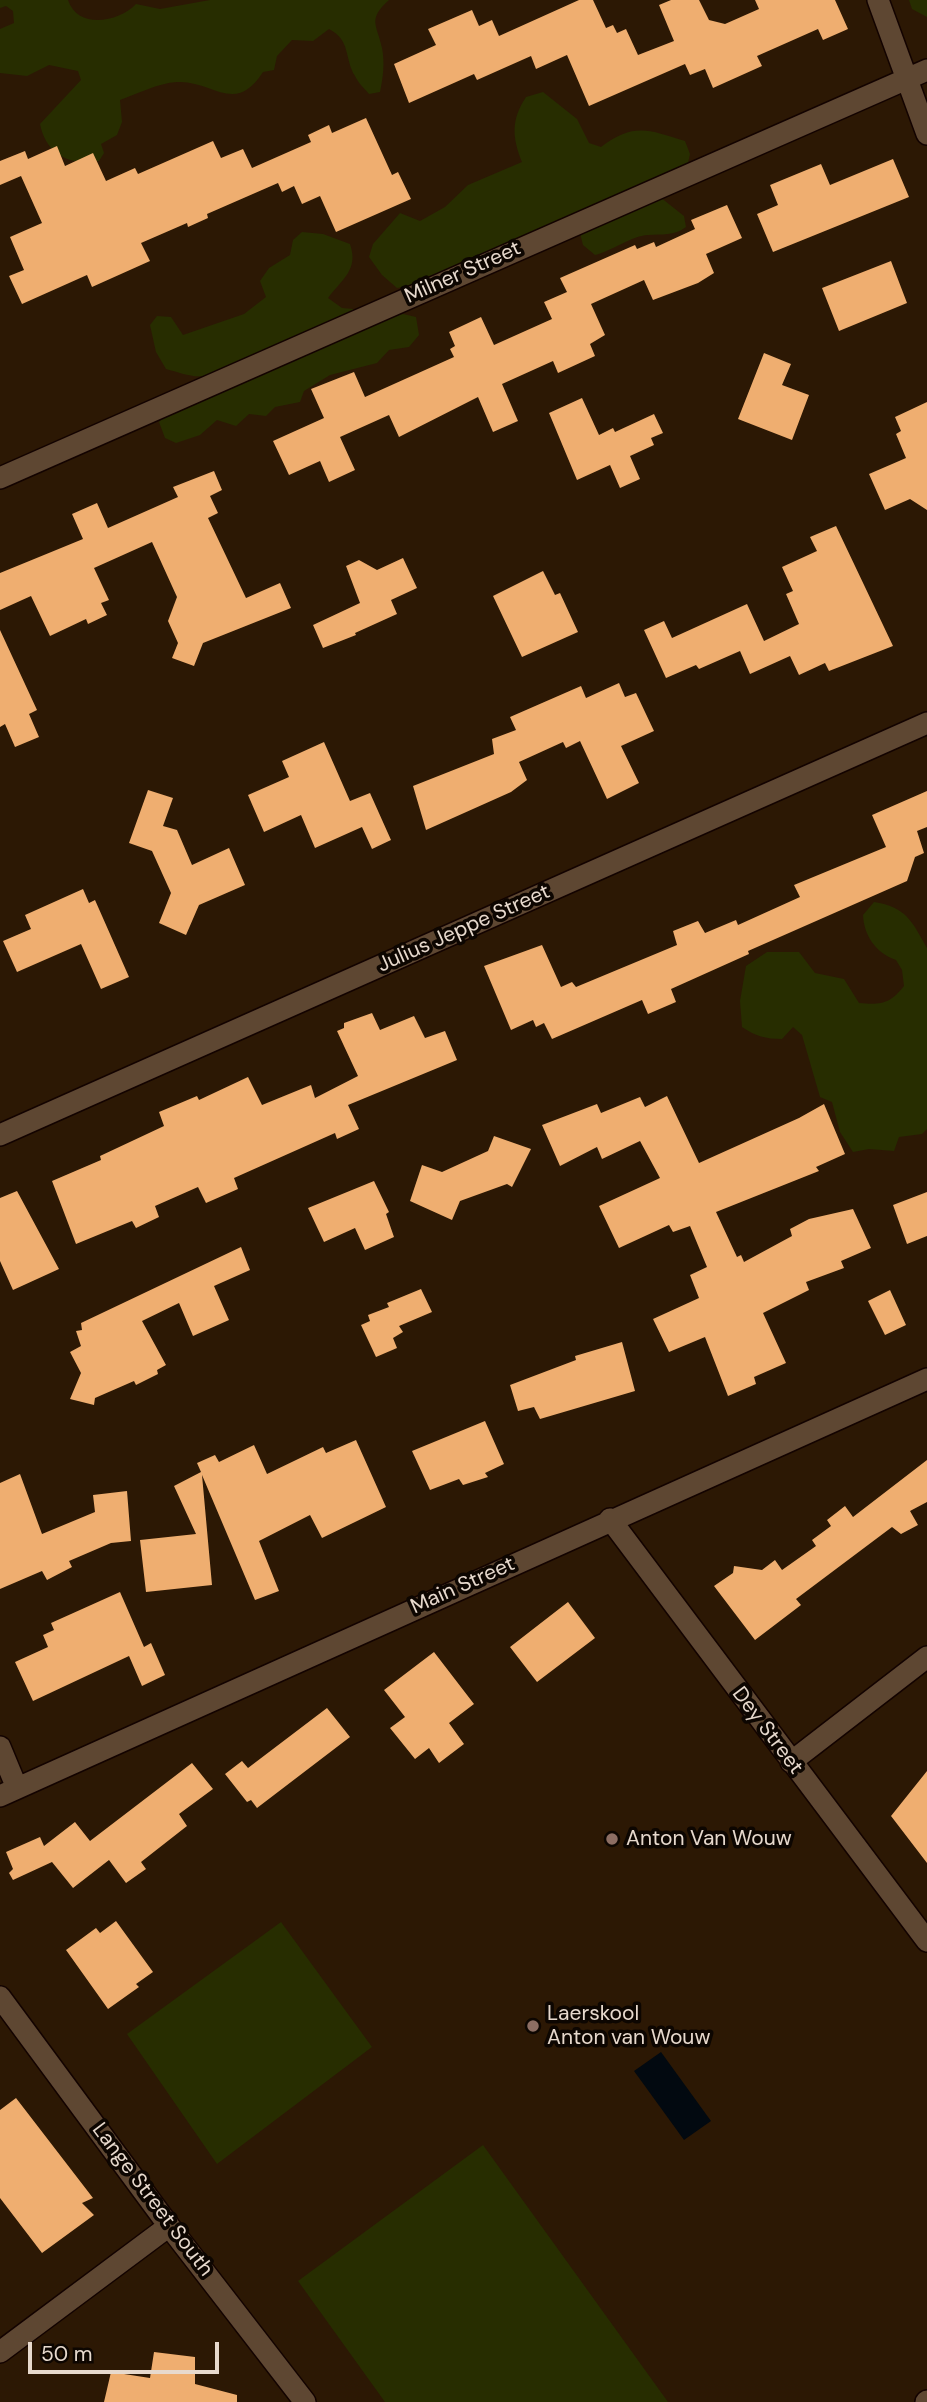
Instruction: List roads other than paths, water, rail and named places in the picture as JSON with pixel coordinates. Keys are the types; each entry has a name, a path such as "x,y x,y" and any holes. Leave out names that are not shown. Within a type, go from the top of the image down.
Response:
{"street":[{"path":"878,0 927,134"},
{"name":"Milner Street","path":"0,478 927,70"},
{"name":"Julius Jeppe Street","path":"0,1135 927,723"},
{"name":"Main Street","path":"9,1792 610,1519 927,1379"},
{"name":"Dey Street","path":"610,1519 927,1941"},
{"path":"791,1762 927,1657"},
{"path":"0,1748 9,1792"},
{"name":"Lange Street South","path":"0,1997 169,2226 305,2402"},
{"path":"0,2352 169,2226"}],"place":[{"name":"Anton Van Wouw","path":"612,1839"},
{"name":"Laerskool Anton van Wouw","path":"533,2026"}]}
